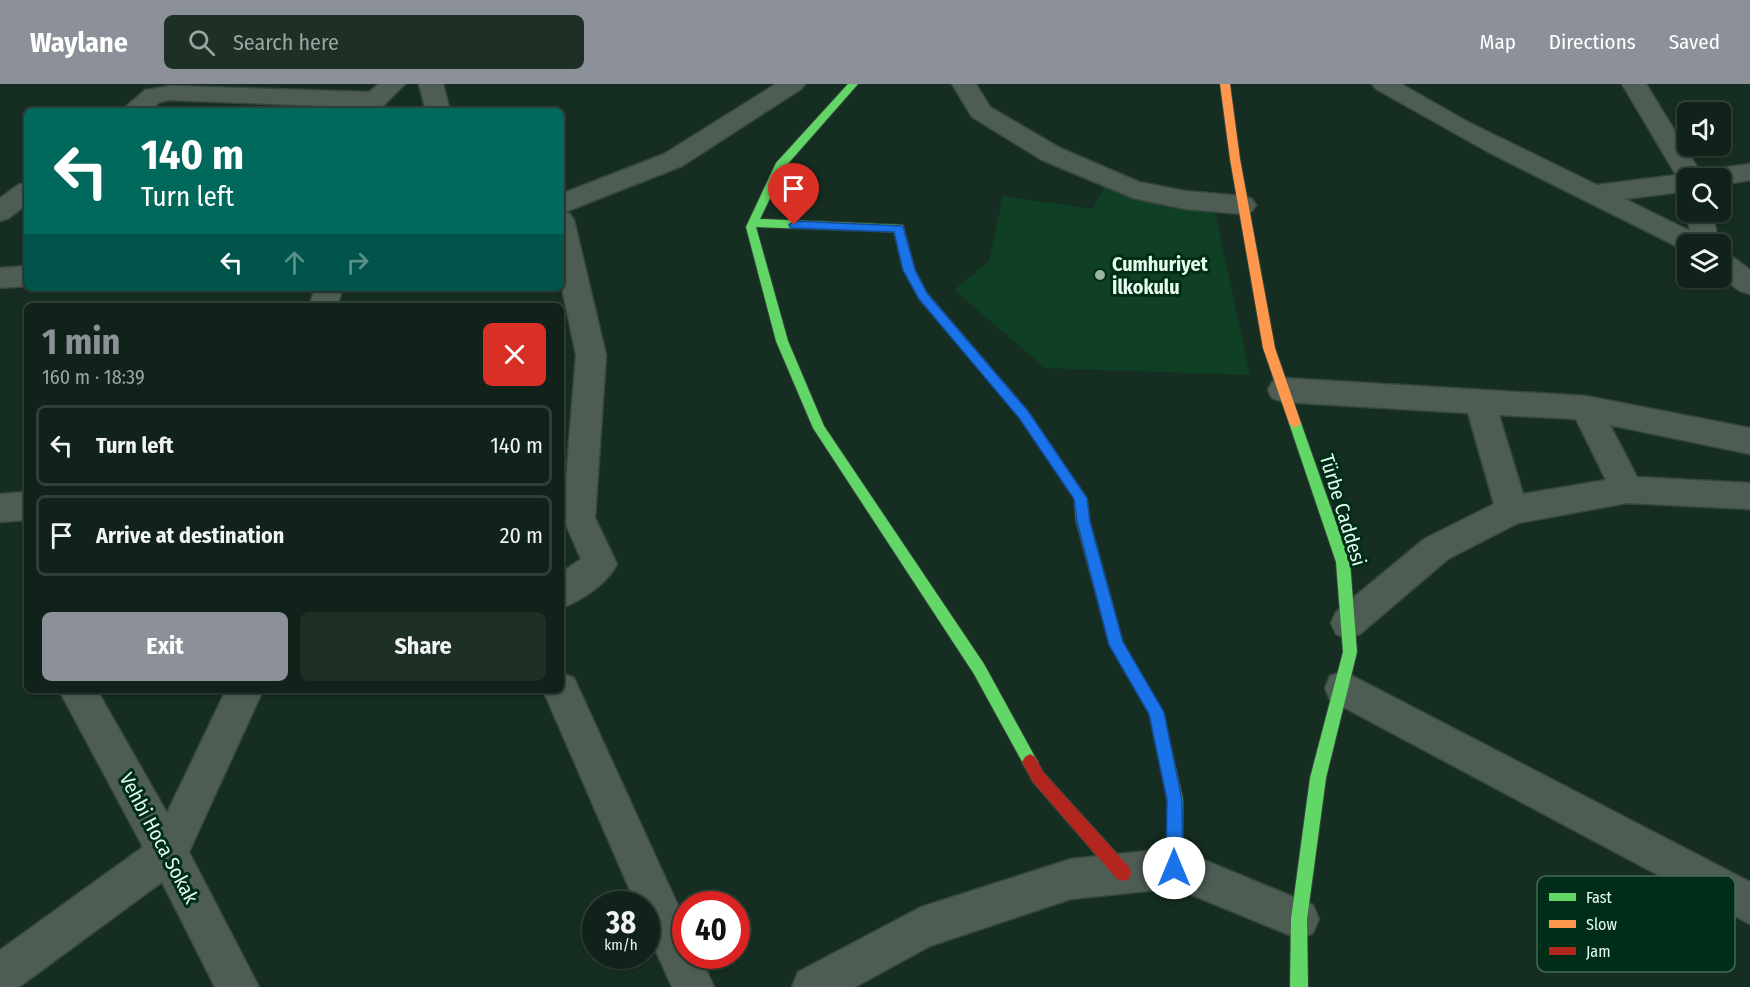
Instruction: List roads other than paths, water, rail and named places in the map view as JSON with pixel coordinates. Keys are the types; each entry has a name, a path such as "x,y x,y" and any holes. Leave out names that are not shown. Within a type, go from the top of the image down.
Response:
{"street":[{"path":"137,108 153,96 171,93 375,100 393,84"},
{"path":"431,84 437,108"},
{"path":"564,203 673,160 793,84"},
{"path":"853,84 780,165 751,227 782,341 819,428 979,669 1038,777 1123,873"},
{"path":"964,84 981,112 1051,154 1133,189 1185,200 1243,205"},
{"name":"Türbe Caddesi","path":"1225,84 1243,205 1269,348 1342,562 1348,623 1350,652 1343,687 1318,778 1299,919 1299,987"},
{"path":"1384,84 1438,118 1598,194 1677,235"},
{"path":"1634,84 1685,168"},
{"path":"1731,175 1750,172"},
{"path":"1598,194 1677,183"},
{"path":"0,212 24,193"},
{"path":"753,224 899,228 909,270 923,296 1024,414 1080,498 1083,522 1116,645 1156,712 1174,800 1174,868"},
{"path":"564,234 591,355 579,518 600,564 564,591"},
{"path":"1731,270 1750,284"},
{"path":"0,278 24,276"},
{"path":"1283,390 1586,408 1750,441"},
{"path":"1479,400 1512,510"},
{"path":"1586,408 1627,490"},
{"path":"1348,623 1436,549 1512,510 1627,490 1750,496"},
{"path":"0,508 24,506"},
{"path":"1343,687 1697,876"},
{"name":"Vehbi Hoca Sokak","path":"79,693 168,853 238,987"},
{"path":"0,975 168,853 244,693"},
{"path":"562,693 693,987"},
{"path":"813,987 921,928 1071,879 1174,868 1299,919"},
{"path":"1735,896 1750,904"}],"place":[{"name":"Cumhuriyet İlkokulu","path":"1100,275"}]}
